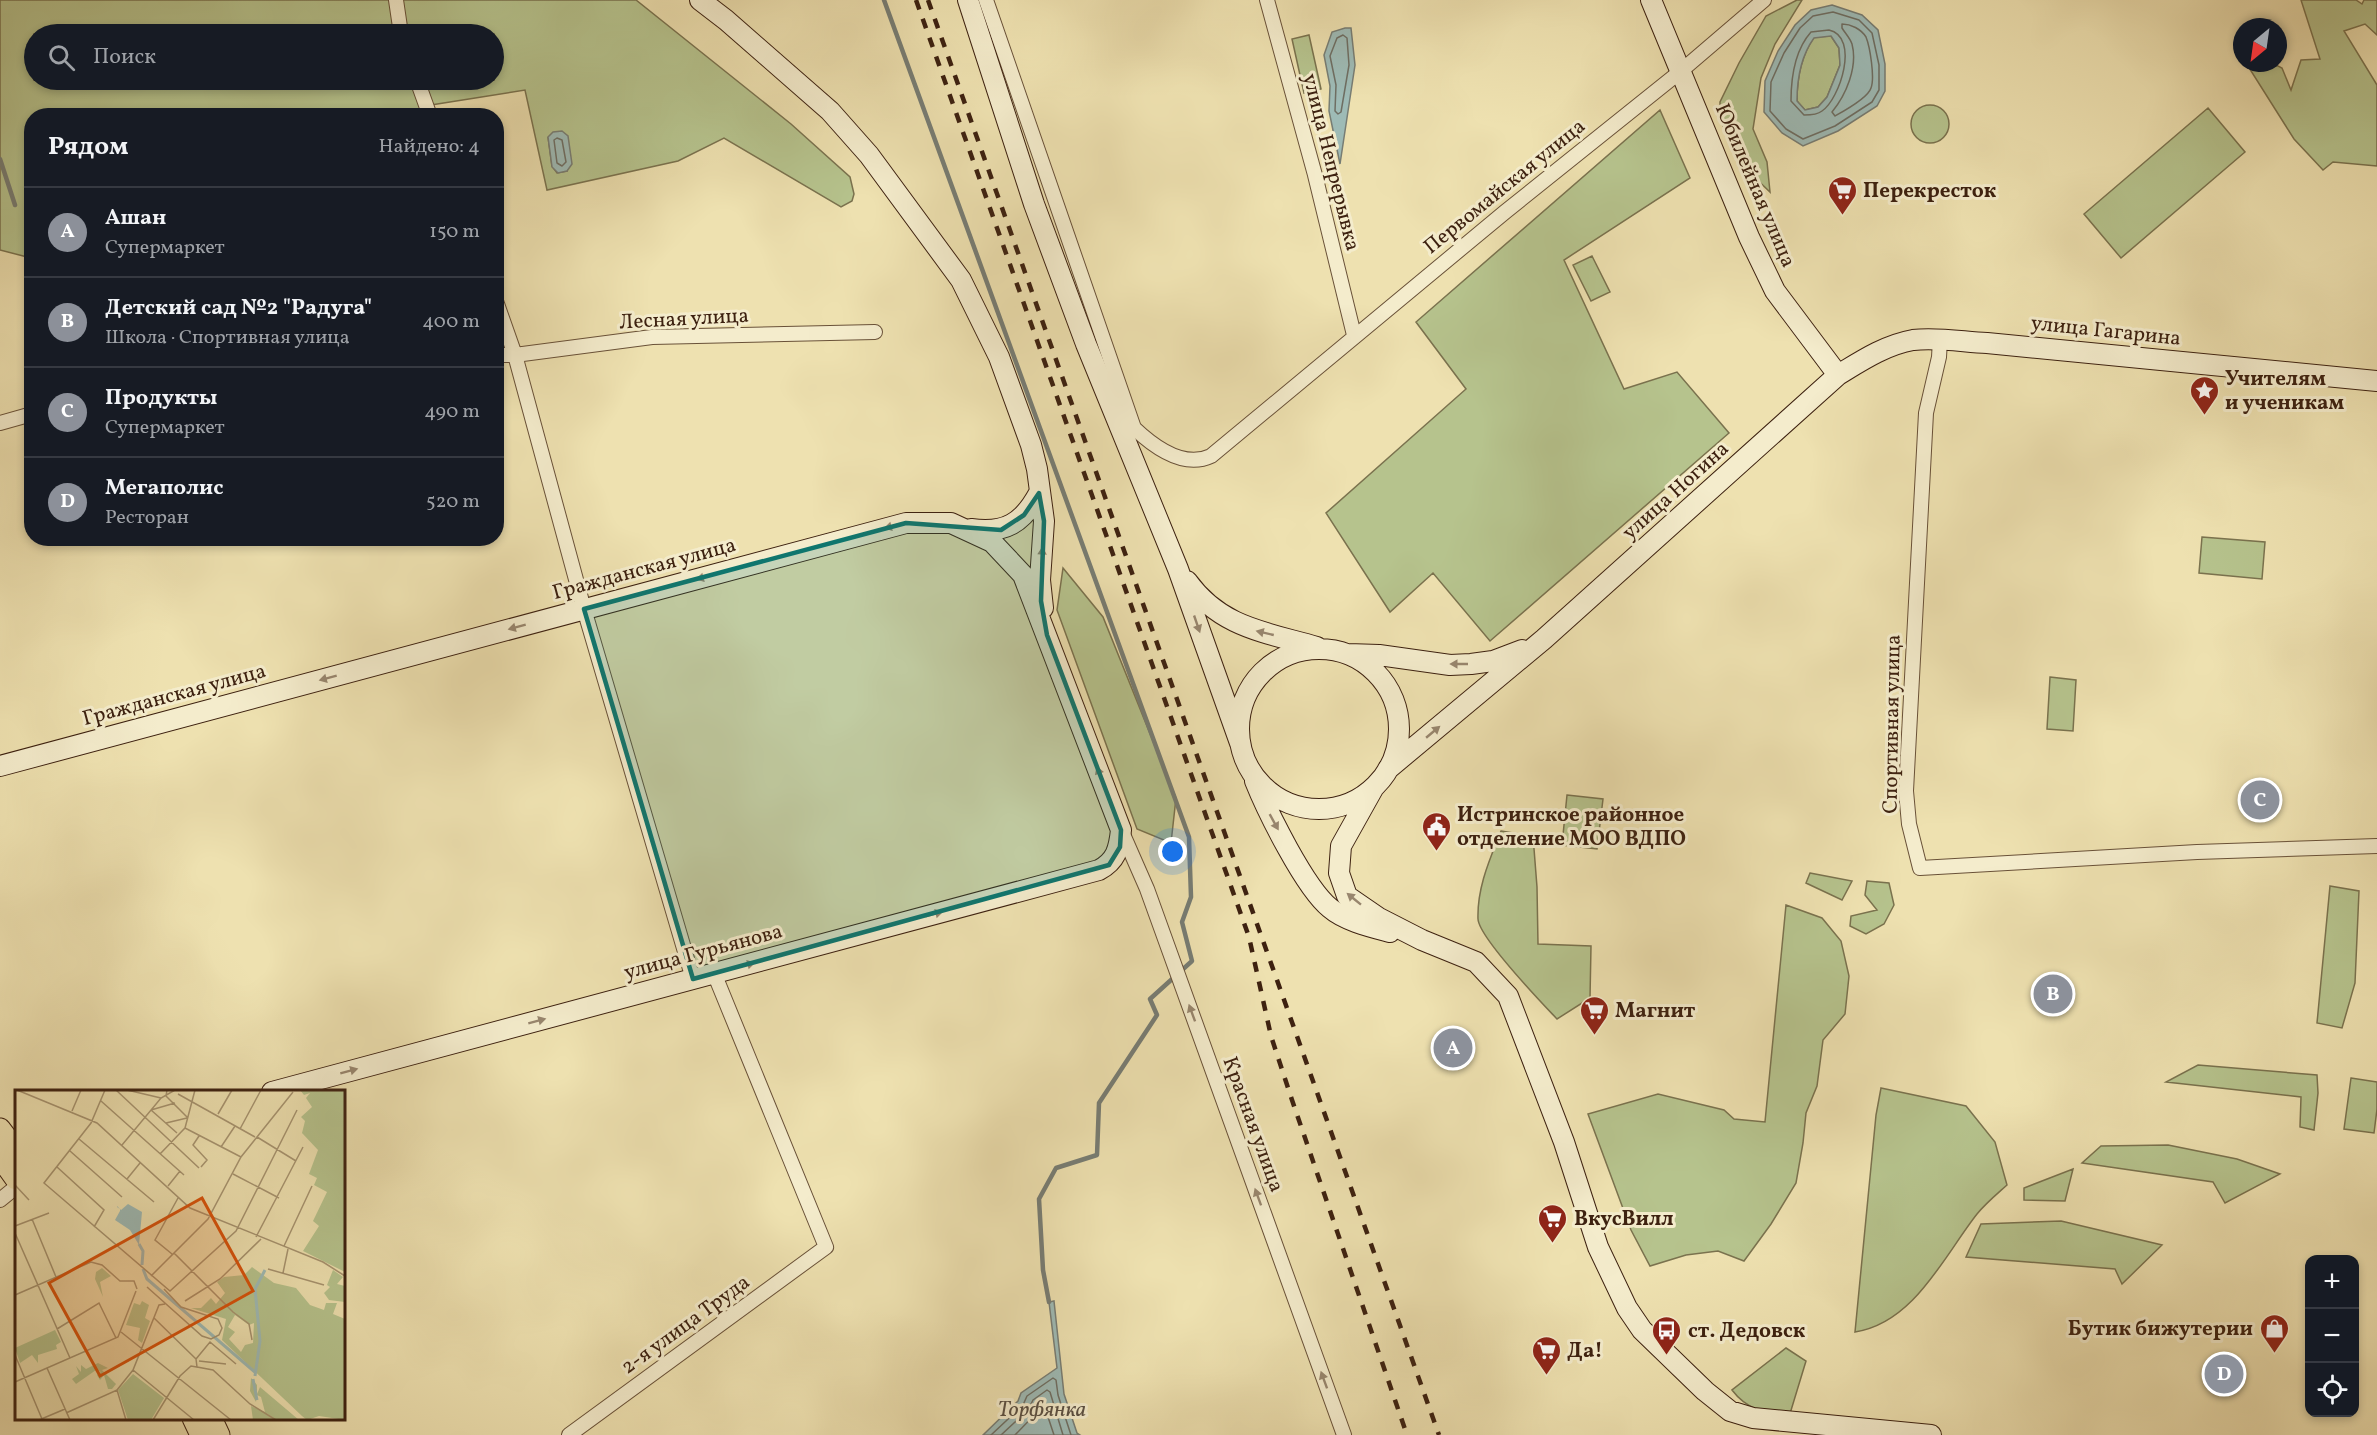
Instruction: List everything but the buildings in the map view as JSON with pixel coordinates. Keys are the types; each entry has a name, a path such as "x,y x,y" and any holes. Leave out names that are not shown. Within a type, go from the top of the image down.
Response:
{"main road":[{"path":"0,1129 15,1149"},
{"path":"0,1157 15,1178"},
{"path":"194,1420 201,1435"},
{"path":"212,1420 219,1435"}],"street":[{"path":"396,0 400,24"},
{"path":"700,0 830,111 869,155 961,280 999,357 1031,445 1044,521 1041,601 1047,635"},
{"path":"968,0 1042,225 1086,344 1178,569 1264,804 1308,880 1330,909 1371,927 1422,940"},
{"name":"Первомайская улица","path":"986,0 1134,428 1148,441 1188,461 1211,456 1354,335 1681,71 1764,0"},
{"name":"улица Непрерывка","path":"1267,0 1316,175 1354,335"},
{"name":"Юбилейная улица","path":"1652,0 1741,217 1775,291 1838,375"},
{"path":"421,90 427,108"},
{"path":"504,326 584,609 693,979"},
{"name":"Лесная улица","path":"504,355 652,338 875,332"},
{"name":"улица Гагарина","path":"1838,375 1872,354 1913,340 1940,340 2377,381"},
{"name":"Спортивная улица","path":"1940,340 1939,357 1926,413 1906,791 1910,824 1920,868 2197,852 2377,846"},
{"name":"улица Ногина","path":"1388,769 1544,639 1838,375"},
{"path":"0,423 24,416"},
{"path":"958,526 989,531 1001,530 1024,515 1039,493"},
{"name":"Гражданская улица","path":"0,766 906,523 951,523 992,542 1023,575 1121,830"},
{"path":"1178,569 1204,602 1228,620 1257,631 1346,654 1379,654 1450,665 1471,664 1493,661 1544,639"},
{"path":"1240,743 1242,708 1250,689 1258,678 1268,668 1292,654 1321,649"},
{"path":"1346,654 1359,660 1380,678 1394,702 1398,716 1398,743 1388,769 1374,787 1341,846 1339,873 1347,896 1379,918 1422,940 1476,962 1508,996 1559,1130 1609,1274 1642,1330 1705,1391 1730,1411 1753,1418 1931,1435"},
{"path":"1250,769 1258,780 1274,794 1305,808 1319,809 1347,804 1374,787"},
{"name":"улица Гурьянова","path":"279,1090 1099,870 1115,858 1120,847 1121,830"},
{"name":"Красная улица","path":"1121,830 1147,889 1344,1435"},
{"name":"2-я улица Труда","path":"569,1435 826,1247 714,973"},
{"path":"0,1200 15,1188"}],"highlighted area":[{"path":"1039,493 1044,521 1041,601 1047,635 1121,830 1120,847 1109,865 693,979 584,609 906,523 1001,530 1024,515"}],"green space":[{"path":"0,0 636,0 791,124 850,177 854,194 852,201 841,207 724,138 678,161 547,190 525,90 424,108 24,108 24,256 0,250","holes":["548,137 567,171 557,173 552,166"]},
{"path":"1797,0 1802,0 1775,44 1761,78 1753,129 1767,162 1770,192 1746,169 1720,120 1720,102 1766,16"},
{"path":"2301,0 2356,0 2362,4 2364,0 2377,0 2377,35 2365,24 2344,31 2377,85 2377,166 2333,162 2323,170 2294,139 2252,72 2284,72 2291,90 2301,60 2320,59"},
{"path":"1309,35 1321,89 1304,93 1292,39"},
{"path":"1831,36 1839,48 1840,65 1827,97 1818,107 1805,110 1797,101 1803,60 1814,37"},
{"path":"1930,105 1944,110 1949,124 1944,138 1930,143 1916,138 1911,124 1916,110"},
{"path":"2208,108 2245,152 2121,258 2084,214"},
{"path":"1660,110 1690,178 1564,260 1624,389 1677,372 1729,433 1490,641 1433,573 1390,612 1326,513 1466,389 1416,322"},
{"path":"1592,256 1610,292 1591,301 1573,265"},
{"path":"2202,537 2265,542 2262,579 2199,573"},
{"path":"1063,568 1103,617 1176,798 1171,843 1137,829 1057,610"},
{"path":"2050,677 2076,680 2073,731 2047,729"},
{"path":"1567,795 1603,799 1597,849 1562,845"},
{"path":"1501,831 1533,836 1538,944 1591,946 1590,998 1557,1019 1499,955 1481,928 1478,919 1482,884"},
{"path":"1810,873 1852,881 1842,900 1806,883"},
{"path":"1867,881 1889,883 1894,905 1884,924 1866,934 1850,926 1851,916 1877,910 1865,895"},
{"path":"2330,886 2359,891 2355,983 2342,1028 2317,1023"},
{"path":"1786,905 1822,918 1841,941 1849,976 1845,1014 1823,1040 1817,1086 1806,1113 1796,1183 1771,1224 1744,1261 1718,1251 1686,1255 1650,1266 1631,1230 1588,1114 1658,1094 1724,1110 1734,1119 1765,1122"},
{"path":"2198,1065 2317,1075 2318,1093 2314,1130 2300,1127 2301,1097 2166,1082"},
{"path":"2351,1078 2377,1082 2374,1133 2344,1129"},
{"path":"1881,1088 1966,1106 1995,1142 2007,1185 1977,1214 1926,1285 1911,1302 1894,1316 1876,1326 1855,1332 1876,1115"},
{"path":"2168,1145 2237,1159 2280,1174 2225,1203 2213,1182 2082,1163 2101,1146"},
{"path":"2073,1169 2065,1201 2024,1200 2024,1188"},
{"path":"2061,1221 2162,1245 2122,1284 2115,1269 1966,1257 1981,1224"},
{"path":"1786,1348 1806,1361 1789,1417 1764,1412 1750,1406 1732,1390"}],"water":[{"path":"1832,5 1862,15 1878,30 1885,64 1885,91 1877,106 1838,131 1803,146 1782,133 1764,112 1765,81 1778,51 1795,25 1811,10","holes":["1831,36 1839,48 1840,65 1827,97 1818,107 1805,110 1797,101 1797,92 1806,52 1814,38"]},
{"path":"1351,28 1355,65 1340,164 1329,111 1330,86 1324,55 1332,32"},
{"path":"562,131 568,136 572,164 567,171 558,173 552,167 548,137 553,132"},
{"name":"Торфянка","path":"1054,1301 1064,1394 1077,1433 1080,1435 983,1435 1018,1401 1021,1393 1057,1368 1049,1302"}],"waterway":[{"path":"884,0 1189,837 1191,897 1182,922 1192,961 1150,999 1157,1015 1099,1103 1097,1155 1056,1168 1039,1199 1043,1270 1049,1302"},
{"path":"0,159 15,205"}],"railway":[{"path":"916,0 1249,937 1271,1036 1407,1435"},
{"path":"928,0 1439,1435"}],"place":[{"name":"Перекресток","path":"1842,216"},
{"name":"Учителям и ученикам","path":"2204,416"},
{"name":"Продукты","path":"2260,800"},
{"name":"Истринское районное отделение МОО ВДПО","path":"1436,852"},
{"name":"Детский сад №2 \"Радуга\"","path":"2053,994"},
{"name":"Магнит","path":"1594,1036"},
{"name":"Ашан","path":"1453,1048"},
{"name":"ВкусВилл","path":"1553,1244"},
{"name":"Бутик бижутерии","path":"2274,1354"},
{"name":"ст. Дедовск","path":"1667,1356"},
{"name":"Мегаполис","path":"2224,1374"},
{"name":"Да!","path":"1546,1376"}]}
